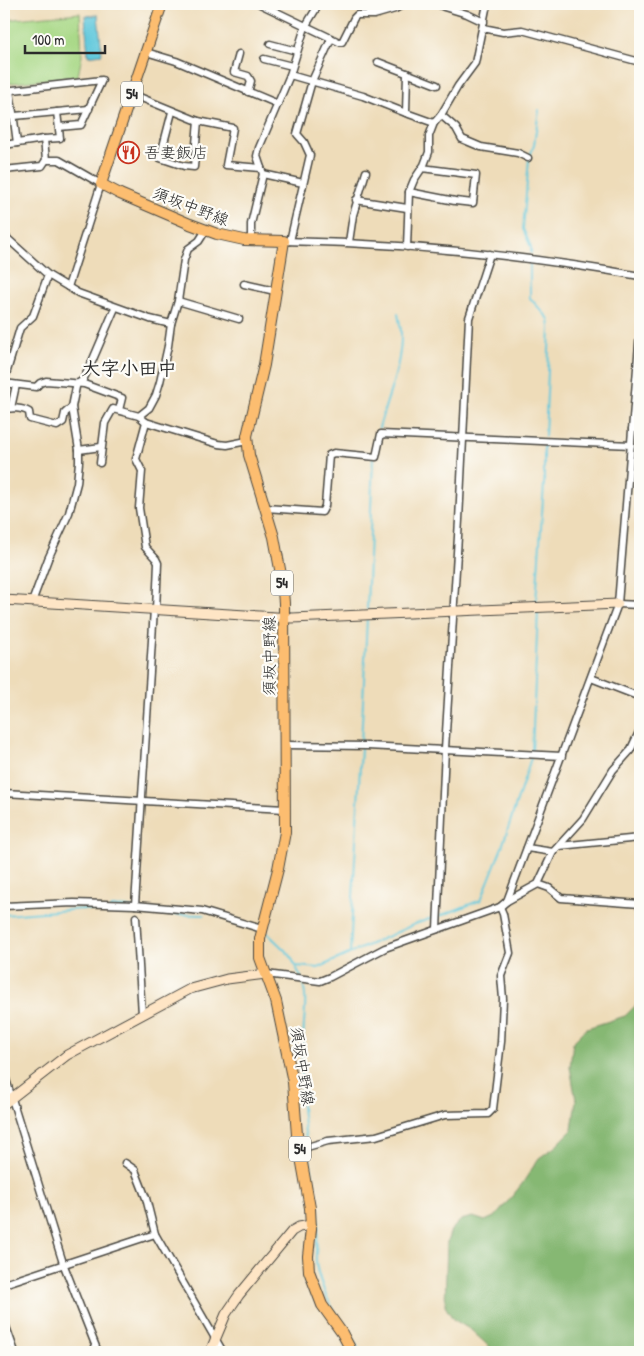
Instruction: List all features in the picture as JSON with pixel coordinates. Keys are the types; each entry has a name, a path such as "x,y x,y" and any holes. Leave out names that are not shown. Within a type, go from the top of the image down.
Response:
{"main road":[{"name":"54","path":"102,184 162,4"},
{"name":"須坂中野線","path":"102,184 120,194 206,230 236,238 287,241 276,291 264,365 247,441 250,460 266,508 284,595 284,832 280,860 261,934 260,958 276,1000 292,1077 296,1131 305,1148 311,1225 308,1256 311,1276 322,1305 342,1333 352,1352"}],"street":[{"path":"260,4 339,42 342,42 357,15 374,15 404,4"},
{"path":"251,240 251,224 262,171 257,156 259,148 290,75 306,27 319,4"},
{"path":"438,4 467,14 483,25 503,32 522,30 640,62"},
{"path":"407,246 409,192 429,152 429,136 434,123 475,63 487,4"},
{"path":"331,39 312,81 297,134 304,142 310,155 287,241 349,242 446,249 564,263 640,276"},
{"path":"270,44 297,51"},
{"path":"146,52 176,61 278,104"},
{"path":"239,54 234,72 248,76 251,81 248,92"},
{"path":"264,59 292,66"},
{"path":"378,62 437,85"},
{"path":"406,73 406,113"},
{"path":"290,75 363,96 434,123"},
{"path":"16,143 13,116 7,90 102,80 81,125 59,128"},
{"path":"132,94 172,112 198,121 233,128 226,165 262,171 303,183"},
{"path":"4,117 89,109"},
{"path":"4,145 60,138 57,112"},
{"path":"172,112 160,158 184,166 194,167 198,121"},
{"path":"441,115 456,128 462,139 481,147 518,153 528,158"},
{"path":"4,170 42,166 46,160 44,139"},
{"path":"46,160 59,160 102,184 68,287"},
{"path":"409,192 473,203 476,175 422,168"},
{"path":"349,242 356,200 366,172"},
{"path":"356,200 407,208"},
{"path":"139,416 149,408 156,395 168,346 171,324 178,301 186,254 188,249 199,241 206,230"},
{"path":"4,237 48,275 78,293 98,299 115,308 171,324"},
{"path":"438,929 445,749 469,318 490,254"},
{"path":"48,275 33,316 20,328 4,382 36,387 46,381 84,384 122,398 119,410"},
{"path":"244,284 276,291"},
{"path":"178,301 239,319"},
{"path":"32,602 48,559 69,513 77,483 79,462 72,407 77,384 83,380 91,364 115,308"},
{"path":"507,901 618,604 640,331"},
{"path":"16,385 7,409 27,410 30,419 57,426 63,422 65,413 72,407"},
{"path":"100,463 105,423 113,410 139,416 146,422 218,444 227,445 247,441"},
{"path":"135,905 158,564 145,547 140,508 142,472 136,459 146,422"},
{"path":"632,429 640,429"},
{"path":"266,508 322,512 325,506 329,454 376,457 381,434 631,445"},
{"path":"78,450 101,447"},
{"path":"4,600 292,618 618,604 640,605"},
{"path":"591,678 640,697"},
{"path":"7,1101 68,1055 190,989 227,979 266,974 320,981 385,948 500,907 507,901 538,884 553,852 583,819 614,770 630,751 640,730"},
{"path":"285,745 445,749 562,756"},
{"path":"4,793 285,809"},
{"path":"559,846 640,838"},
{"path":"527,848 553,852"},
{"path":"538,884 549,888 561,898 640,904"},
{"path":"4,906 74,903 135,905 202,911 261,934"},
{"path":"305,1148 328,1141 376,1136 445,1115 488,1114 493,1110 501,1033 503,999 501,976 510,953 500,907"},
{"path":"136,917 142,1014"},
{"path":"4,1074 7,1101 63,1263 98,1352"},
{"path":"125,1162 135,1170 146,1198 155,1234 223,1352"},
{"path":"210,1352 226,1314 239,1294 289,1235 299,1227 311,1225"},
{"path":"4,1284 155,1234"},
{"path":"4,1321 15,1352"}],"green space":[{"path":"80,13 82,56 78,76 4,84 4,20"},
{"path":"640,1001 640,1352 495,1352 471,1330 453,1319 445,1306 447,1242 451,1230 461,1220 473,1217 485,1221 496,1216 522,1184 539,1158 555,1147 572,1130 576,1100 570,1067 573,1042 587,1028 625,1016"}],"water":[{"path":"98,15 102,54 88,56 85,16"}],"waterway":[{"path":"531,253 531,247 523,229 529,159 534,145 539,110"},
{"path":"530,262 530,298 549,319 550,328 545,436"},
{"path":"379,428 399,357 401,333 398,314"},
{"path":"375,448 377,434"},
{"path":"536,602 544,484 544,442"},
{"path":"367,609 373,458"},
{"path":"532,752 538,611"},
{"path":"361,744 367,618"},
{"path":"350,953 361,748"},
{"path":"440,916 481,900 502,847 531,758"},
{"path":"4,915 83,909 106,912 112,907 133,908 159,914 204,915"},
{"path":"296,966 318,968 415,924 435,917"},
{"path":"266,932 290,955 301,977"},
{"path":"302,981 305,991 305,1002 301,1091 303,1122 318,1211 316,1266 328,1300 360,1352"}],"place":[{"name":"吾妻飯店","path":"128,152"}],"district":[{"name":"大字小田中","path":"129,368"}]}
